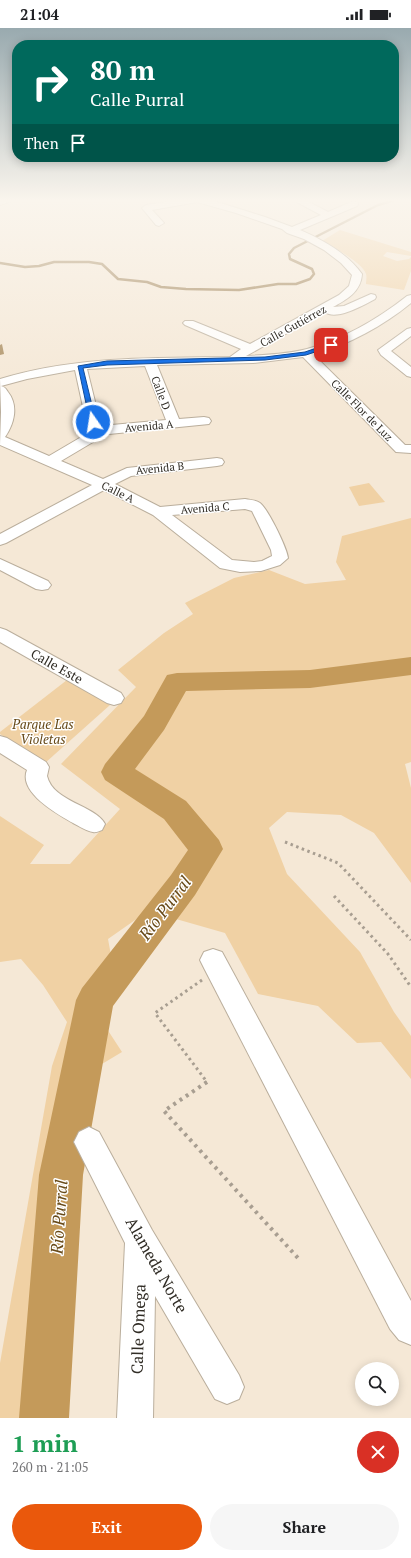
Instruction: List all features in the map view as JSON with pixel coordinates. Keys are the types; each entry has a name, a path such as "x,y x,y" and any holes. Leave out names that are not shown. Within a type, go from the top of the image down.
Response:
{"street":[{"name":"Calle Gutiérrez","path":"230,360 322,310 352,290 357,282 357,274 349,265"},
{"path":"322,310 334,312 347,309 371,297"},
{"path":"0,383 46,371 107,363 230,360 265,358 306,353 339,342 383,317 411,298"},
{"path":"383,317 405,325 384,350 411,373"},
{"path":"189,323 251,349"},
{"name":"Calle Flor de Luz","path":"306,353 406,449"},
{"name":"Calle D","path":"149,361 174,424"},
{"path":"50,461 88,440 95,431 80,366"},
{"path":"0,390 5,395 8,417 5,427 0,434"},
{"name":"Avenida A","path":"95,431 204,421"},
{"name":"Calle A","path":"0,440 103,484 158,512 226,564"},
{"name":"Avenida B","path":"0,540 64,507 103,484 132,471 218,462"},
{"name":"Avenida C","path":"158,512 245,504 253,505 258,509 278,550 280,558 263,566 238,567 226,564"},
{"path":"0,564 42,584"},
{"name":"Calle Este","path":"0,634 114,698"},
{"path":"0,743 39,767 36,774 37,781 47,795 94,824"},
{"path":"216,964 402,1317 411,1328"},
{"name":"Alameda Norte","path":"89,1142 142,1241 227,1387"},
{"name":"Calle Omega","path":"135,1418 142,1241"}],"path":[{"path":"285,842 322,855 338,863 411,940"},
{"path":"334,896 388,954 411,986"},
{"path":"216,964 155,1013 207,1082 164,1111 298,1258"}],"green space":[{"path":"359,265 411,265 411,271 404,290 366,284 366,274"},
{"path":"369,483 385,502 359,506 349,487"},
{"path":"411,518 411,762 405,764 411,788 411,883 374,833 341,815 287,812 269,828 287,874 360,952 394,1012 411,1036 411,1079 381,1042 357,1043 318,1006 258,994 225,933 148,911 108,939 112,961 96,1012 122,1052 67,1085 71,1174 56,1418 0,1418 0,1363 52,1066 67,1022 43,985 21,959 0,962 0,816 44,845 30,864 70,864 120,809 61,764 136,687 118,670 164,633 193,614 185,603 234,578 269,570 305,584 346,580 336,562 342,536"},
{"name":"Parque Las Violetas","path":"67,680 110,705 45,763 0,734 0,732"}],"waterway":[{"path":"12,265 25,267 43,265"},
{"path":"103,265 118,279 147,282 161,287 239,290 278,284 296,284 310,279 314,274 312,269 303,265"},
{"name":"Río Purral","path":"44,1418 61,1175 95,1000 183,885 207,849 175,810 116,772 154,723 177,682 310,679 411,666"}],"route":[{"path":"93,422 80,366 149,361 265,358 306,353 331,345"}]}
